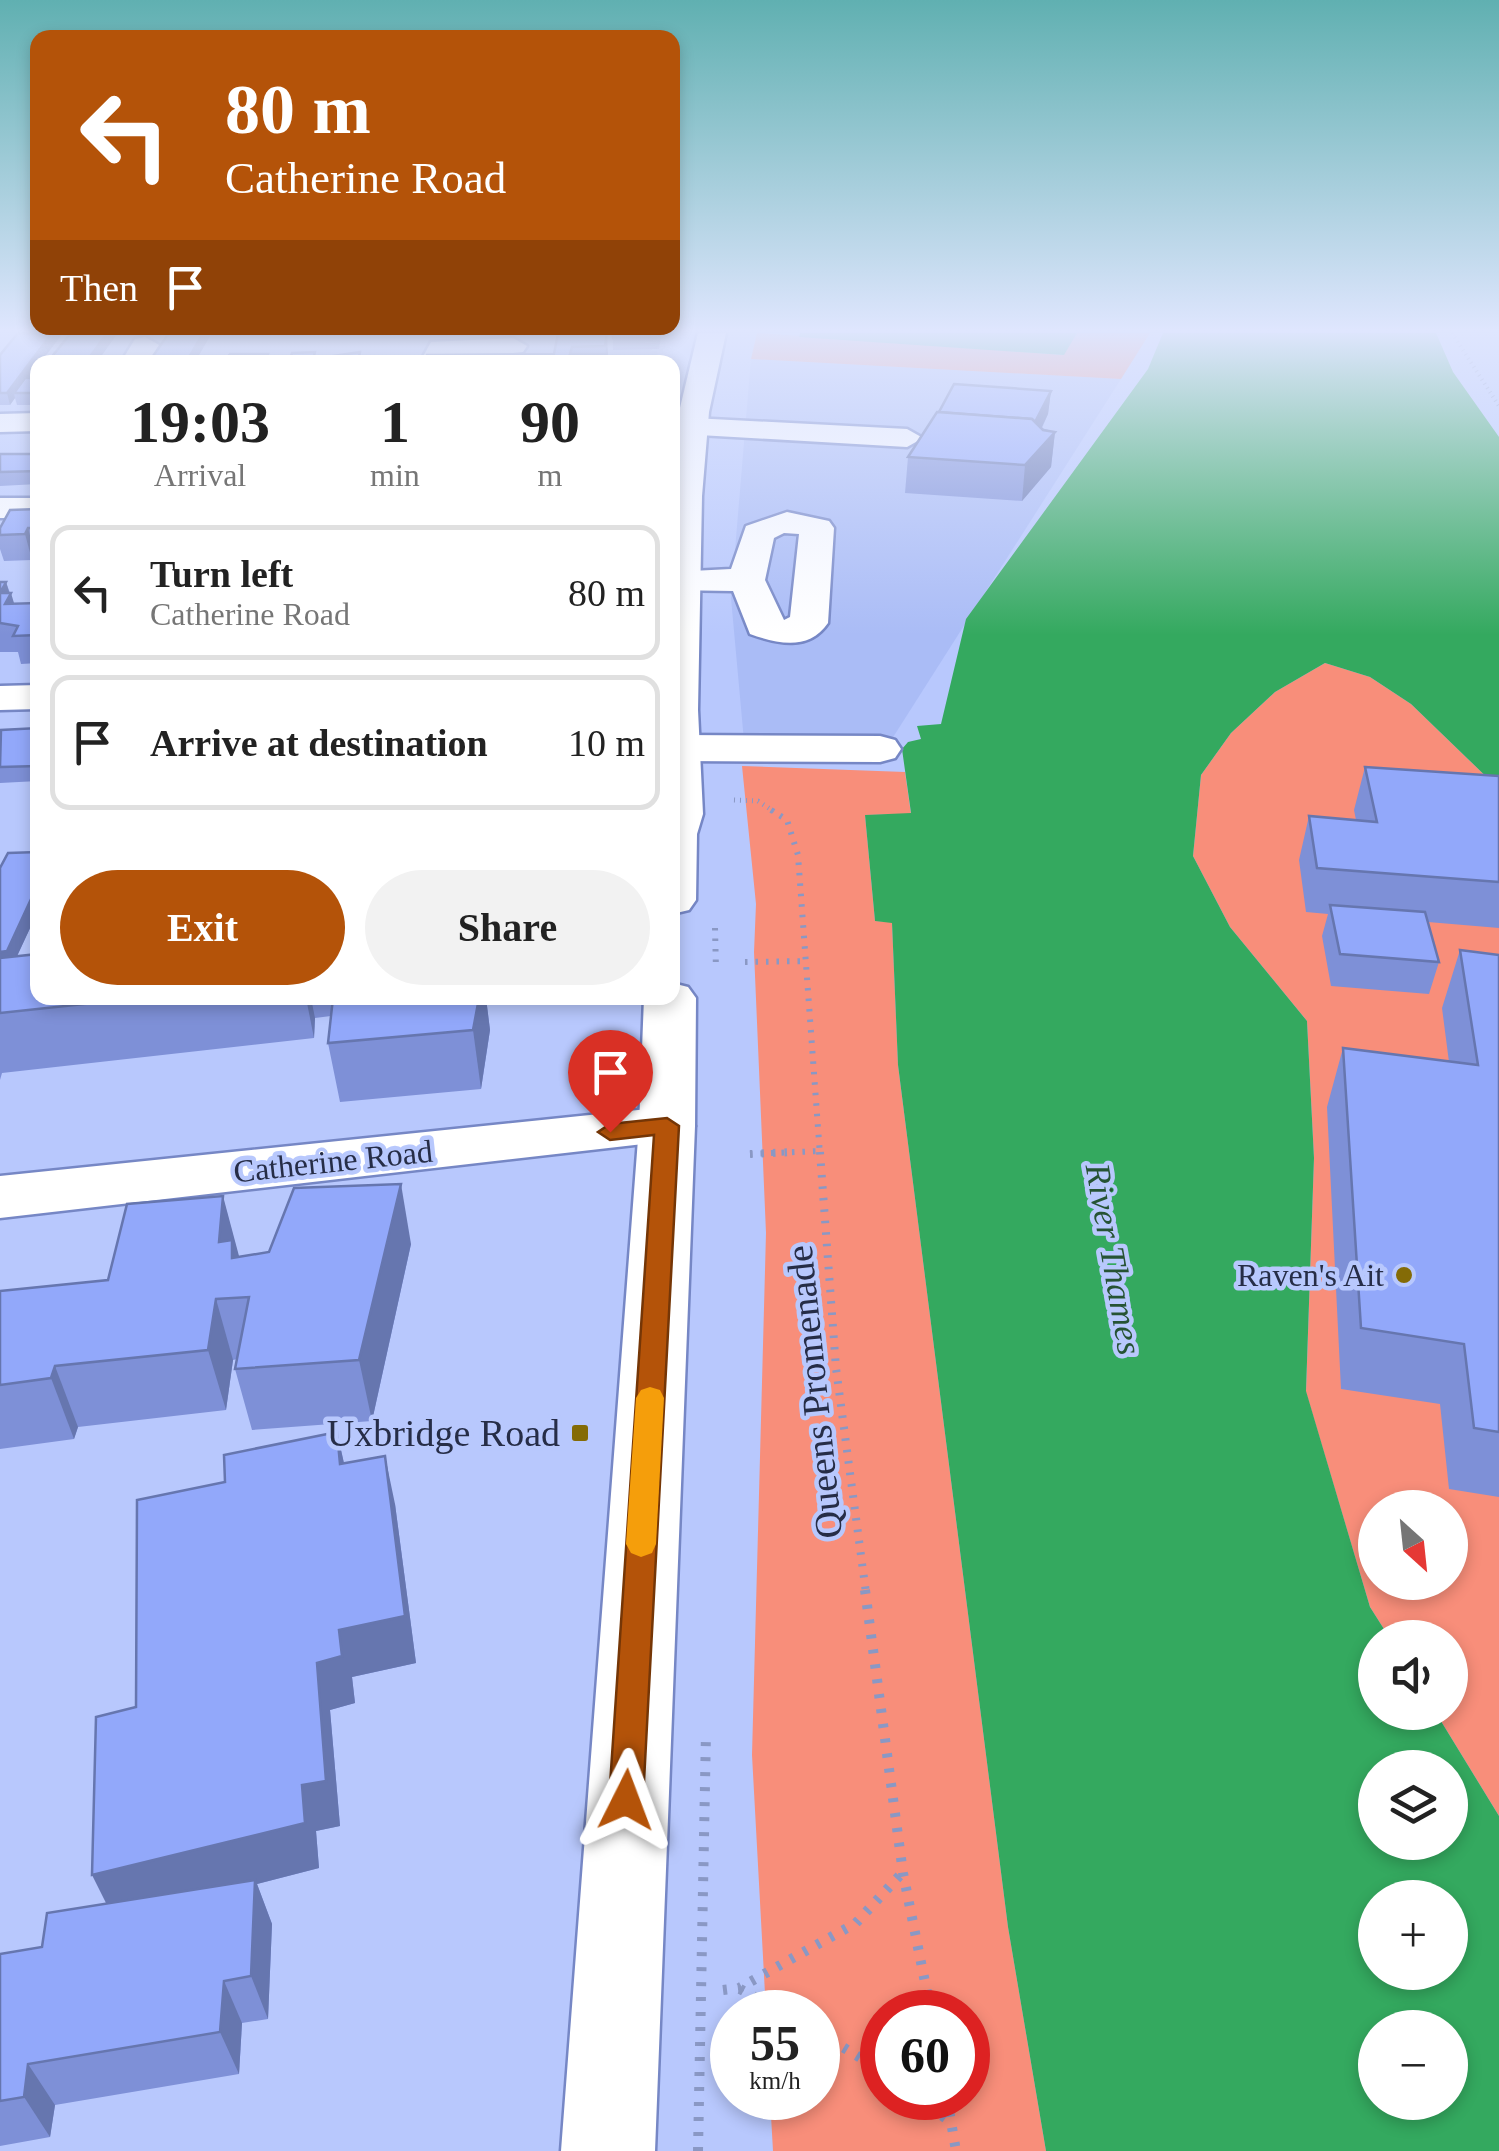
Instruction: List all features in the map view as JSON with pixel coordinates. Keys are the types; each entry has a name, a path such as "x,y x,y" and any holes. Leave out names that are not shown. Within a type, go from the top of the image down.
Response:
{"main road":[{"path":"680,486 685,433"},
{"path":"809,433 908,438"},
{"path":"0,508 30,508"},
{"path":"680,581 746,580"},
{"path":"0,698 30,698"},
{"path":"680,814 680,748 880,750"},
{"path":"608,2151 667,1126 670,1005"},
{"name":"Catherine Road","path":"0,1197 667,1126"}],"path":[{"name":"Queens Promenade","path":"734,800 758,801 787,820 798,855 836,1368 903,1872 926,1990"},
{"path":"745,962 808,962"},
{"path":"750,1154 821,1150"},
{"path":"723,1990 739,1988 856,1923 903,1872"},
{"path":"739,1988 743,1990"},
{"path":"947,2120 952,2124"},
{"path":"951,2120 956,2151"}],"shaded area":[{"path":"745,433 1086,433 890,742 744,741 731,598"},
{"name":"Raven's Ait","path":"1325,663 1370,677 1411,704 1499,789 1499,1816 1468,1765 1468,1750 1459,1750 1446,1730 1468,1730 1468,1620 1378,1620 1368,1600 1468,1600 1468,1490 1358,1490 1358,1567 1306,1392 1314,1158 1307,1021 1230,927 1193,856 1201,775 1231,733 1275,692"},
{"path":"742,766 905,772 911,814 865,815 875,921 892,922 898,1065 1008,1927 1046,2151 773,2151 771,2120 840,2120 840,1990 765,1990 752,1755 766,1233 754,952 756,904"}],"water":[{"name":"River Thames","path":"1101,433 1496,433 1499,437 1499,789 1411,704 1370,677 1325,663 1275,692 1231,733 1201,775 1193,856 1230,927 1307,1021 1314,1158 1306,1391 1358,1566 1358,1600 1368,1600 1378,1620 1358,1620 1358,1730 1446,1730 1459,1750 1358,1750 1358,1860 1468,1860 1468,1765 1499,1816 1499,2151 1046,2151 1008,1927 898,1065 892,923 875,921 865,815 911,813 902,749 908,742 921,739 917,726 941,724 966,619"}],"building":[{"path":"923,433 1054,433 1025,465 908,457"},
{"path":"0,454 30,454 30,471 0,472"},
{"path":"30,509 30,528 25,534 0,535 10,510"},
{"path":"0,593 11,593 5,604 30,603 30,635 13,636 18,626 0,623"},
{"path":"30,728 30,766 0,767 1,730"},
{"path":"1365,767 1499,776 1499,882 1317,868 1309,816 1377,822"},
{"path":"30,852 30,901 7,951 0,952 0,868 8,853"},
{"path":"1330,905 1425,912 1439,962 1340,954"},
{"path":"1460,950 1499,955 1499,1432 1474,1428 1464,1344 1361,1328 1343,1048 1478,1065"},
{"path":"30,955 30,1005 75,1005 0,1013 0,958"},
{"path":"332,1005 478,1005 473,1030 328,1043"},
{"path":"401,1184 359,1360 235,1369 249,1297 216,1299 208,1350 55,1366 51,1378 0,1385 0,1291 108,1280 127,1204 223,1196 219,1242 232,1240 232,1258 269,1252 294,1188"},
{"path":"337,1432 340,1464 385,1456 405,1616 339,1630 342,1656 317,1663 326,1781 302,1785 305,1823 92,1875 96,1717 136,1707 137,1500 225,1482 224,1455"},
{"path":"255,1880 251,1976 224,1981 220,2032 28,2064 24,2097 0,2101 0,1954 42,1947 47,1913"}],"slow traffic":[{"path":"641,1544 650,1398"}],"place":[{"name":"Raven's Ait","path":"1404,1275"},
{"name":"Uxbridge Road","path":"580,1433"}],"route":[{"path":"610,1132 667,1126 626,1800"}]}
